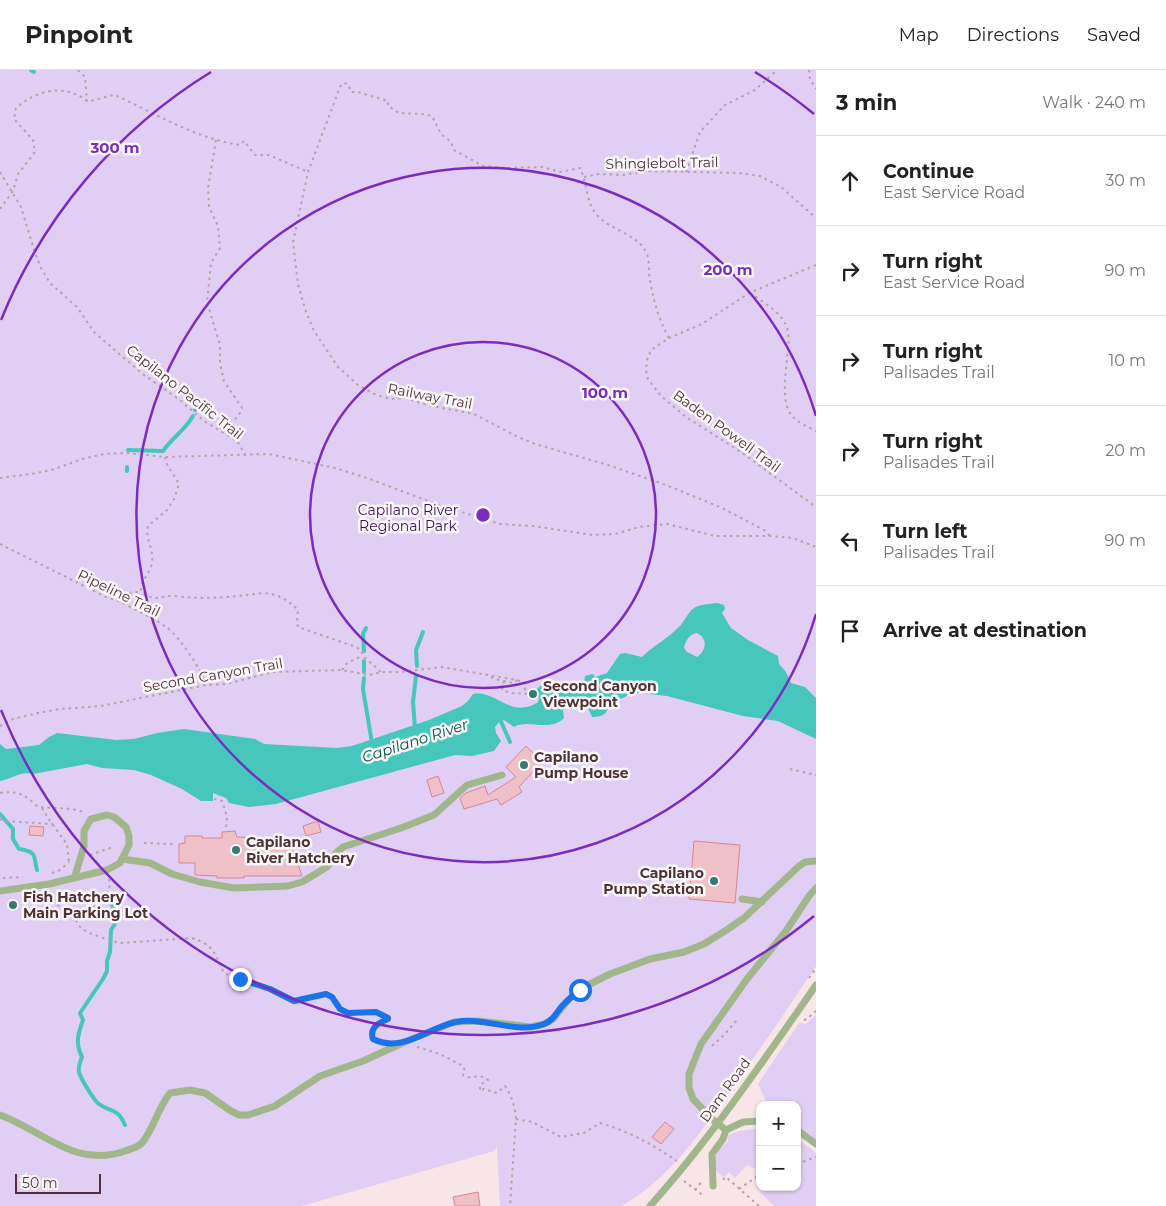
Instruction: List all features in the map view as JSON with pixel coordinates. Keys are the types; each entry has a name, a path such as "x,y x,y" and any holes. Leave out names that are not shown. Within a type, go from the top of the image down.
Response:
{"lane":[{"path":"122,859 150,863 172,874 200,882 234,888 288,886 302,882 327,867 336,853 343,847 434,815 467,785 502,775"},
{"path":"3,891 49,884 107,870 120,863 129,845 130,836 126,827 114,817 106,816 91,819 84,831 84,846 76,876"},
{"path":"0,1115 66,1149 85,1154 104,1155 120,1153 141,1145 162,1102 170,1093 190,1090 205,1093 231,1111 248,1115 275,1106 306,1083 320,1076 363,1061 454,1022 479,1020 531,1027 544,1024 553,1018 569,999 590,984 631,965 684,952 704,944 744,918 799,866 805,862 816,861"},
{"path":"726,1130 693,1099 689,1088 689,1074 701,1044 747,979 786,931 816,888"},
{"path":"742,899 762,902"},
{"name":"Dam Road","path":"650,1206 684,1167 816,985"},
{"path":"713,1186 712,1154 723,1139 726,1130 743,1122 756,1121"},
{"path":"801,1133 816,1144"}],"path":[{"path":"78,70 85,77 87,101"},
{"path":"686,172 700,132 725,104 755,90 777,70"},
{"path":"809,70 810,79 816,89"},
{"name":"Shinglebolt Trail","path":"308,172 337,93 343,83 348,84 351,92 358,92 388,101 388,106 399,113 432,116 441,134 451,142 454,150 483,166 506,168 542,167 560,172 580,168 584,177 598,174 623,175 648,171 738,173 760,176 781,187 816,218"},
{"path":"0,209 13,191 18,174 32,158 36,147 33,140 14,119 16,108 26,99 51,91 72,92 87,101 115,95 174,123 216,140 240,145 244,141 256,155 269,154 308,172"},
{"path":"216,140 208,188 209,207 218,226 220,248 212,263 207,302 220,345 220,363 224,381 242,408 238,417 219,430"},
{"name":"Capilano Pacific Trail","path":"0,172 22,207 41,268 50,283 77,307 94,332 144,375 180,400 204,421 237,441 246,456"},
{"name":"Railway Trail","path":"308,172 293,242 298,284 314,331 338,367 358,385 376,395 390,399 406,398 427,405 474,414 535,444 608,465 722,508 764,530 770,536"},
{"path":"584,177 585,186 595,213 605,223 641,245 647,254 657,315 669,338"},
{"name":"Baden Powell Trail","path":"816,265 749,293 702,324 669,338 651,350 646,370 648,379 661,396 686,417 741,452 816,507"},
{"path":"749,293 776,312 787,327 789,344 785,380 787,406 793,417 816,431"},
{"path":"0,478 37,474 82,459 104,454 127,453 165,457 269,454 335,468 436,504 500,524 534,526 593,535 616,534 639,527 667,524 715,536 793,538 805,541 816,547"},
{"path":"141,592 140,588 152,562 152,553 147,540 148,526 167,510 174,499 179,484 166,464 165,457"},
{"name":"Pipeline Trail","path":"0,544 40,566 108,598 117,600 167,628 194,660 203,674 206,685"},
{"path":"117,600 132,592 141,592 154,598 174,596 200,599 263,593 273,594 284,598 298,610 298,627 356,647 381,672"},
{"path":"342,670 346,663 363,656"},
{"name":"Second Canyon Trail","path":"0,726 13,719 38,713 60,709 101,706 206,685 226,684 273,672 342,670 369,675 381,672 400,672 442,667 517,680"},
{"path":"490,675 494,679 514,683 517,680 526,684 524,693"},
{"path":"504,681 502,690 511,693 533,694"},
{"path":"790,769 816,775"},
{"path":"0,793 20,793 42,808 59,807 82,810 91,819"},
{"path":"214,799 222,801 227,817 226,828"},
{"path":"42,808 67,844 69,862"},
{"path":"1,819 52,824"},
{"path":"144,844 175,844"},
{"path":"90,855 114,847"},
{"path":"48,874 60,870 73,860"},
{"path":"3,878 31,877"},
{"path":"75,917 98,904 105,896 110,883 109,879"},
{"path":"49,884 49,892 54,903 64,912 75,917 78,925 83,930 114,942 191,938 202,941 216,954 224,973 231,976 270,989 294,1001 326,994 332,997 340,1009 348,1013 369,1012 382,1014 388,1019 378,1023 373,1028 373,1039 398,1045"},
{"path":"701,1044 708,1047 713,1046 737,1020"},
{"path":"415,1046 440,1054 463,1066 465,1070 463,1075 465,1077 472,1078 478,1076 488,1080 480,1085 480,1092 484,1090 497,1093 505,1086 515,1107 516,1119 510,1206"},
{"path":"516,1119 532,1122 561,1137 584,1133 600,1123 645,1140 684,1167"},
{"path":"801,1163 816,1158"},
{"path":"739,1189 756,1177"},
{"path":"727,1178 759,1206"},
{"path":"681,1179 704,1196"}],"green space":[{"name":"Capilano River Regional Park","path":"0,70 816,70 816,966 752,1060 682,1155 654,1183 621,1206 500,1206 497,1146 494,1151 302,1206 0,1206"},
{"path":"816,1015 816,1140 801,1130 801,1101 766,1101 758,1084 799,1023 806,1024"},
{"path":"756,1129 756,1169 747,1165 735,1178 729,1172 724,1177 714,1169 717,1152 729,1141 727,1139 729,1135"},
{"path":"801,1141 816,1153 816,1206 774,1206 760,1192 801,1191"}],"water":[{"name":"Capilano River","path":"717,603 724,605 725,609 722,613 731,628 748,640 778,656 779,664 786,672 791,683 805,687 816,698 816,739 778,721 743,716 667,696 630,693 612,702 606,712 600,716 592,717 586,704 581,702 568,703 563,711 564,718 552,724 526,724 514,727 504,720 500,721 495,727 501,741 494,751 472,756 455,755 276,804 249,807 229,803 226,798 213,793 213,801 201,801 182,789 151,775 134,770 102,768 87,764 33,774 20,774 0,781 0,744 6,749 39,745 57,733 116,740 134,739 184,729 255,739 264,744 337,748 352,746 429,720 462,706 473,694 487,695 513,707 529,707 539,700 537,689 544,683 552,682 569,687 580,687 585,676 593,674 595,677 607,673 620,654 625,653 642,657 679,627 694,608","holes":["696,633 703,637 705,644 703,651 697,657 687,652 684,648 689,637"]}],"building":[{"path":"526,746 542,762 519,787 522,792 501,805 497,799 464,809 460,798 466,793 485,786 488,795 516,777 506,767"},
{"path":"438,776 444,793 432,797 427,780"},
{"path":"318,821 321,832 306,836 303,826"},
{"path":"30,826 44,827 43,836 29,835"},
{"name":"Capilano River Hatchery","path":"235,831 237,837 289,839 302,876 217,878 217,876 195,875 195,863 179,863 179,844 185,843 185,836 222,838 222,832"},
{"name":"Capilano Pump Station","path":"694,841 740,845 735,903 689,899"},
{"path":"665,1122 674,1129 661,1144 652,1137"},
{"path":"478,1192 480,1206 455,1206 453,1197"}],"waterway":[{"path":"195,410 201,403"},
{"path":"128,450 163,451 193,416"},
{"path":"364,651 363,634 366,628"},
{"path":"417,666 416,650 423,632"},
{"path":"364,661 364,672"},
{"name":"Capilano River","path":"415,728 413,702 416,676"},
{"name":"Capilano River","path":"364,678 363,689 372,743"},
{"path":"499,717 510,742"},
{"path":"0,814 13,829 13,839 19,849 29,851 34,855 37,870"},
{"path":"110,900 118,919 111,930 107,971 80,1013 83,1020 78,1039 78,1047 82,1057 79,1070 84,1084 97,1102 119,1115 125,1125"}],"place":[{"name":"Second Canyon Viewpoint","path":"533,694"},
{"name":"Capilano Pump House","path":"524,765"},
{"name":"Capilano River Hatchery","path":"236,850"},
{"name":"Capilano Pump Station","path":"714,881"},
{"name":"Fish Hatchery Main Parking Lot","path":"13,905"}],"route":[{"path":"240,979 270,989 294,1001 326,994 332,997 340,1009 348,1013 376,1012 382,1014 388,1019 378,1023 373,1028 373,1039 398,1045 454,1022 466,1020 531,1027 544,1024 553,1018 561,1007 580,990"}]}
